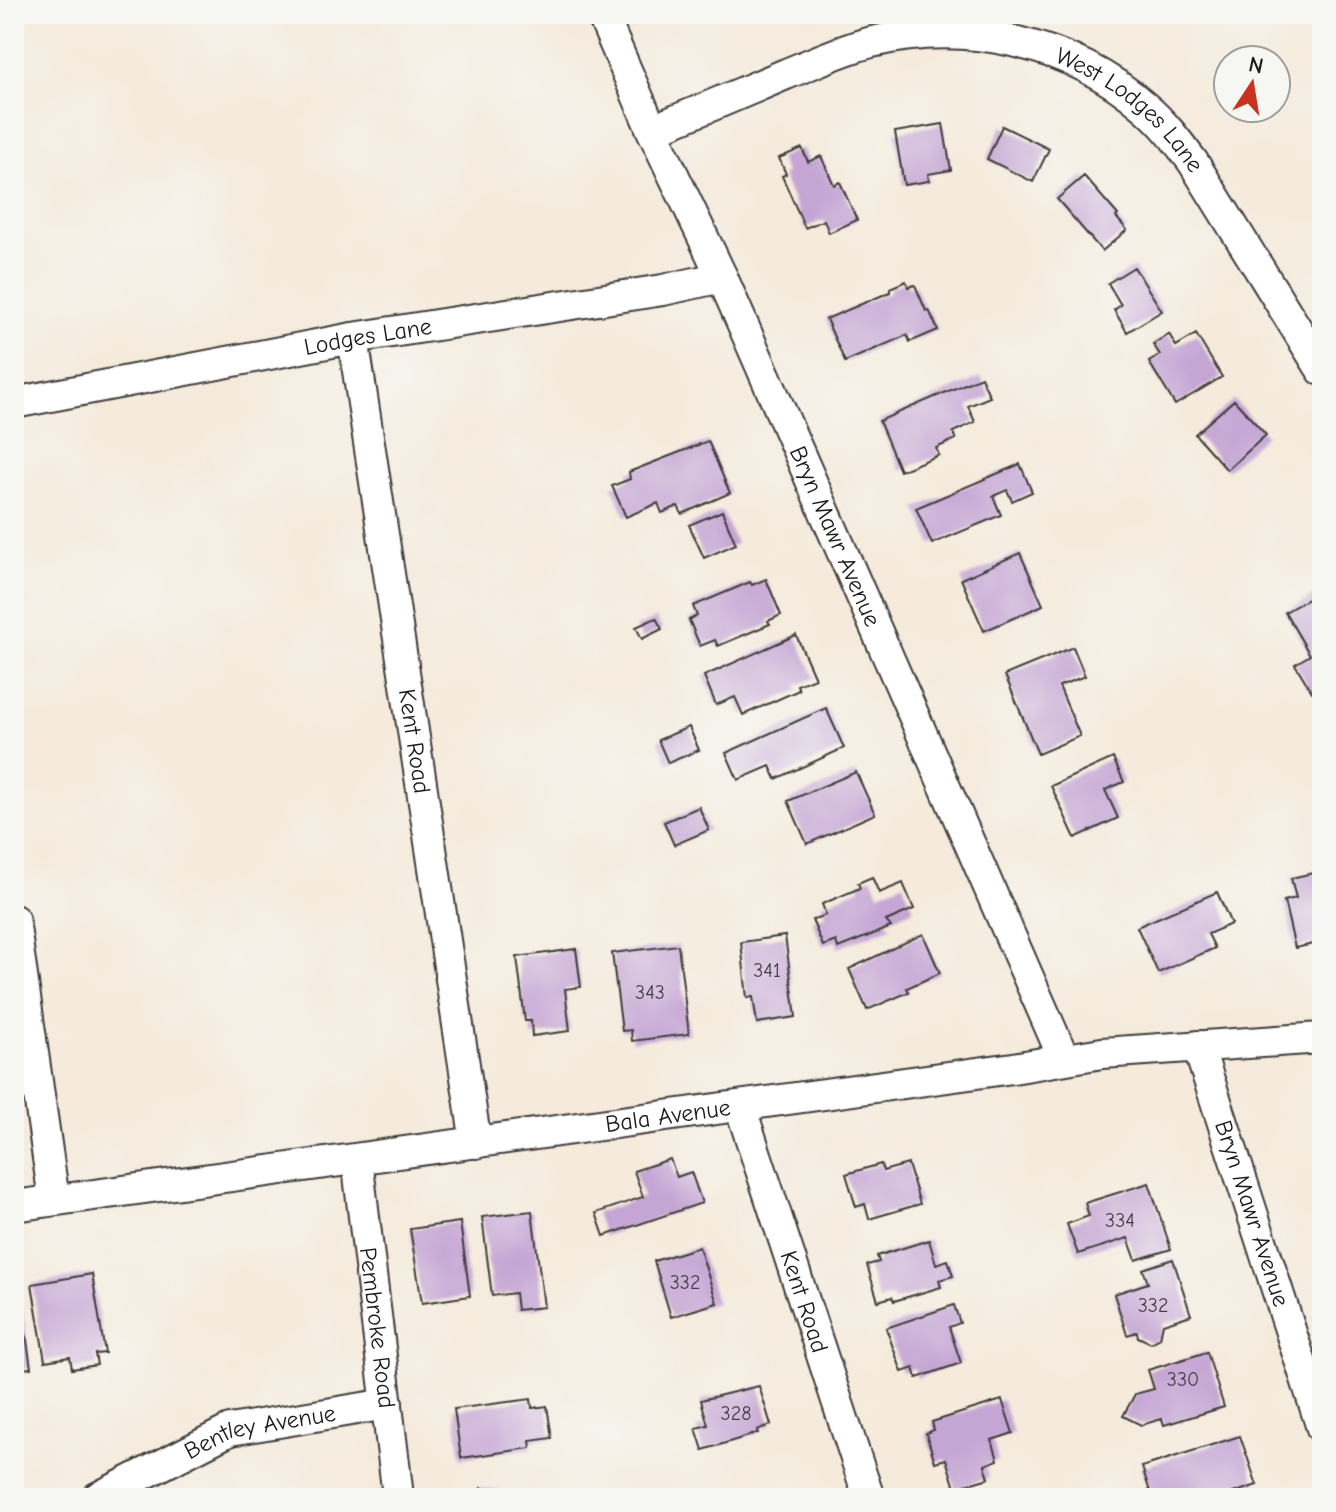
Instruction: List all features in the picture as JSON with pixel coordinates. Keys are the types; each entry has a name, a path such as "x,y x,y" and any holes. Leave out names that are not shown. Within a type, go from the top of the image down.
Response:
{"street":[{"name":"Bryn Mawr Avenue","path":"602,14 652,130 722,277 1064,1059"},
{"name":"West Lodges Lane","path":"652,130 870,42 907,35 978,35 1008,27 1114,84 1170,132 1313,335 1322,370"},
{"name":"Lodges Lane","path":"14,403 353,338 663,290 722,277"},
{"name":"Kent Road","path":"353,338 476,1143"},
{"path":"14,920 54,1200"},
{"name":"Bala Avenue","path":"14,1206 1102,1053 1322,1038"},
{"name":"Bryn Mawr Avenue","path":"1198,1046 1322,1428"},
{"name":"Kent Road","path":"740,1106 869,1498"},
{"name":"Pembroke Road","path":"357,1159 397,1488 395,1498"},
{"name":"Bentley Avenue","path":"97,1498 230,1430 387,1404"}],"building":[{"path":"943,124 951,170 928,174 929,181 904,185 895,132"},
{"path":"1002,126 1049,149 1033,182 987,159"},
{"path":"802,148 808,162 821,156 834,185 840,182 857,220 829,233 824,220 805,228 782,176 786,174 779,158"},
{"path":"1084,176 1127,230 1102,251 1057,199"},
{"path":"1134,267 1162,311 1127,332 1114,310 1121,305 1108,283"},
{"path":"906,281 908,287 915,285 938,330 910,342 907,335 845,362 826,319 890,292 890,288"},
{"path":"1169,334 1176,346 1196,334 1222,377 1175,405 1149,362 1160,355 1153,344"},
{"path":"981,377 990,397 968,406 975,422 953,432 956,439 936,448 939,455 900,471 879,421"},
{"path":"1234,400 1266,435 1227,470 1195,434"},
{"path":"708,441 730,493 682,514 678,506 662,513 658,503 626,517 612,486 630,479 629,472"},
{"path":"1020,464 1032,492 1012,501 1007,490 993,496 1001,515 932,544 916,508"},
{"path":"722,511 736,544 704,558 689,525"},
{"path":"1020,553 1043,605 984,631 961,579"},
{"path":"766,579 781,615 768,621 770,624 718,646 715,640 700,646 689,620 697,616 693,606 750,582 752,585"},
{"path":"1322,591 1322,686 1312,692 1295,664 1310,655 1285,612"},
{"path":"656,618 662,629 642,639 636,627"},
{"path":"796,635 815,678 797,685 799,690 743,715 735,697 716,705 704,676"},
{"path":"1073,647 1085,676 1059,686 1080,736 1038,754 1005,675"},
{"path":"826,708 844,748 776,779 770,766 738,780 726,753"},
{"path":"689,727 699,750 668,763 658,740"},
{"path":"1113,758 1124,782 1105,790 1118,818 1075,838 1051,786"},
{"path":"856,772 875,814 807,844 788,801"},
{"path":"699,807 709,830 674,845 664,822"},
{"path":"1322,871 1322,948 1319,949 1318,943 1295,948 1284,901 1296,898 1291,878"},
{"path":"872,877 879,893 903,883 914,909 886,921 891,927 838,948 836,941 823,946 812,920 826,915 822,904 860,888 858,883"},
{"path":"1217,892 1231,924 1208,934 1215,948 1158,973 1137,927"},
{"path":"923,934 940,973 907,988 909,992 867,1010 849,969"},
{"path":"785,936 796,1017 757,1023 753,997 747,998 741,942"},
{"path":"678,945 689,1034 632,1041 631,1030 622,1031 612,953"},
{"path":"576,949 581,987 565,989 570,1031 532,1036 531,1021 525,1021 517,957"},
{"path":"670,1159 677,1177 691,1172 702,1203 604,1236 596,1213 643,1197 634,1171"},
{"path":"881,1164 883,1171 908,1164 920,1204 869,1219 865,1204 856,1207 846,1174"},
{"path":"1149,1183 1171,1249 1136,1260 1128,1238 1078,1254 1067,1224 1089,1216 1085,1203"},
{"path":"532,1211 544,1307 517,1310 515,1293 492,1296 482,1217"},
{"path":"460,1222 470,1296 422,1303 410,1229"},
{"path":"929,1240 936,1264 948,1260 953,1276 939,1280 941,1287 894,1301 892,1297 878,1301 867,1265 879,1262 877,1256"},
{"path":"699,1247 717,1303 671,1317 654,1261"},
{"path":"1173,1259 1191,1315 1163,1324 1160,1338 1151,1343 1138,1337 1137,1332 1127,1335 1114,1294 1148,1283 1143,1269"},
{"path":"92,1274 105,1353 95,1354 97,1365 72,1369 70,1357 45,1361 32,1284"},
{"path":"954,1305 960,1323 949,1327 961,1363 917,1378 914,1368 902,1372 886,1328"},
{"path":"22,1307 31,1368 14,1370 14,1308"},
{"path":"1207,1352 1224,1407 1164,1425 1162,1419 1141,1425 1123,1416 1135,1394 1154,1389 1148,1370"},
{"path":"759,1386 771,1425 757,1430 758,1433 703,1450 696,1428 708,1425 701,1400"},
{"path":"531,1399 532,1408 547,1406 552,1438 530,1441 531,1448 461,1458 454,1409"},
{"path":"1002,1400 1013,1433 992,1440 998,1460 985,1465 989,1478 955,1488 946,1459 935,1462 926,1433 934,1430 932,1422"},
{"path":"1240,1436 1257,1485 1218,1498 1152,1498 1142,1467"},
{"path":"481,1488 534,1496 534,1498 479,1498"}]}
